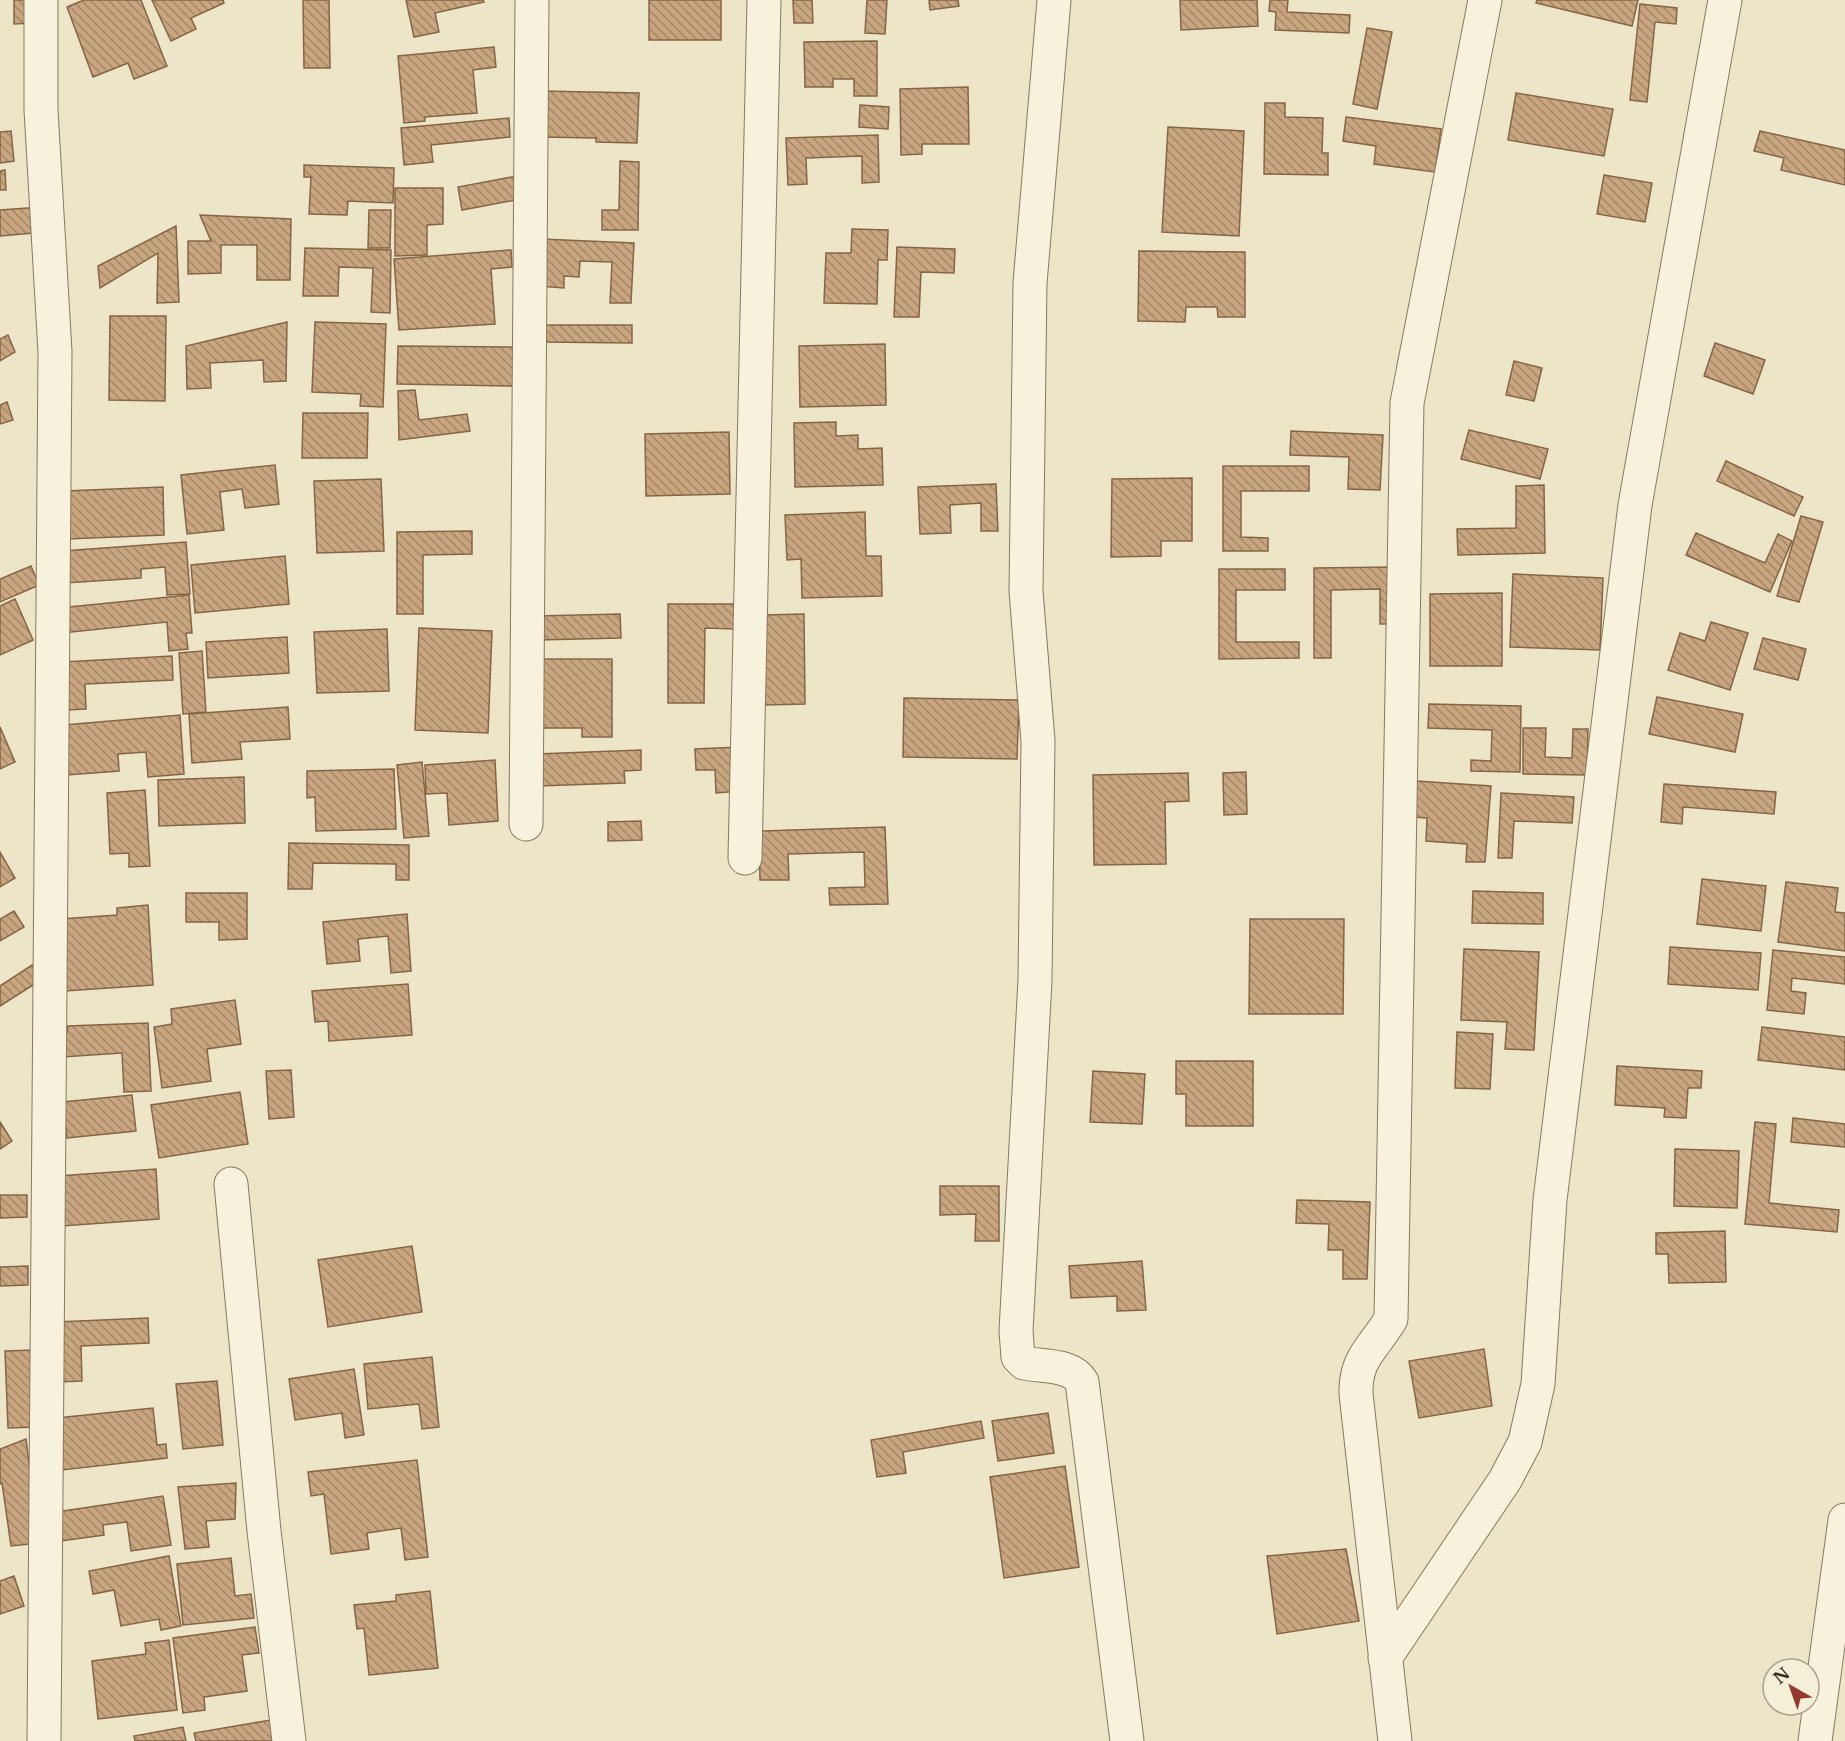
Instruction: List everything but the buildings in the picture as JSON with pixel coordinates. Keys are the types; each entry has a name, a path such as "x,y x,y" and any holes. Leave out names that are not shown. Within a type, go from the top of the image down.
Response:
{"street":[{"path":"41,0 41,110 55,352 44,1741"},
{"path":"525,824 532,0"},
{"path":"746,858 764,0"},
{"path":"1054,0 1030,283 1026,591 1038,741 1035,980 1016,1331 1018,1357 1024,1363 1070,1371 1077,1374 1082,1382 1127,1741"},
{"path":"1395,1741 1356,1373 1362,1359 1377,1343 1391,1319 1407,403 1485,0"},
{"path":"1385,1658 1505,1480 1525,1442 1538,1384 1550,1200 1635,505 1725,0"},
{"path":"231,1184 264,1531 289,1741"},
{"path":"1815,1741 1845,1520"}]}
